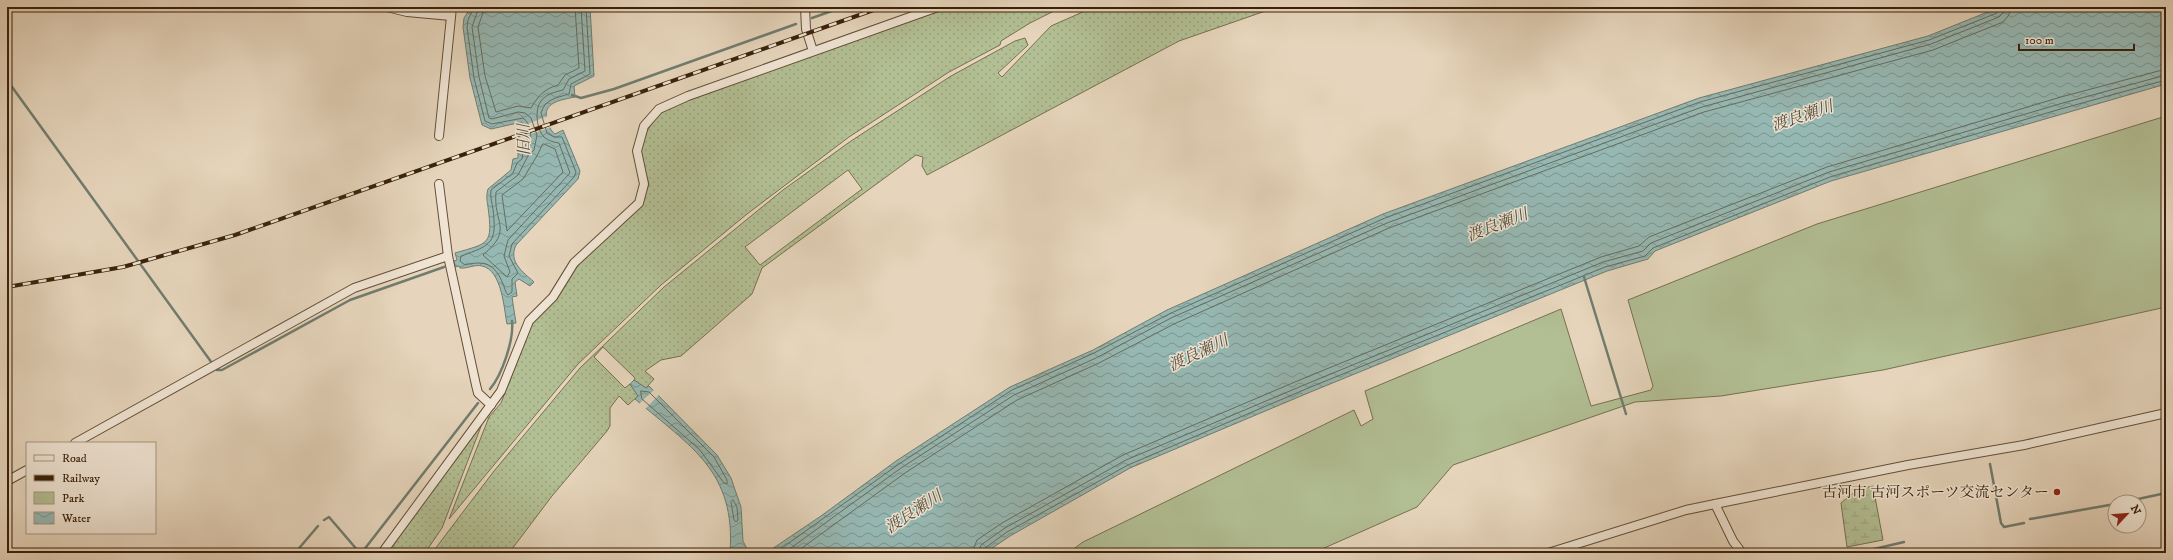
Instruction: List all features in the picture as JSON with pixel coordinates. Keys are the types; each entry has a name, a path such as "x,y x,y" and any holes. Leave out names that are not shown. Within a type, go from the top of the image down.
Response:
{"street":[{"path":"387,7 407,12 451,16"},
{"path":"439,136 452,7"},
{"path":"805,7 806,29 813,52"},
{"path":"382,553 501,391 528,321 553,297 574,263 638,202 644,184 638,160 638,143 644,126 654,113 668,104 688,96 938,7"},
{"path":"439,184 448,256 476,385 478,393 491,405"},
{"path":"77,442 354,288 448,256"},
{"path":"1548,553 1680,512 1715,504 1908,465 2037,442 2166,413"},
{"path":"7,481 26,471"},
{"path":"1715,504 1733,542 1742,553"}],"green space":[{"path":"947,7 1062,7 1030,23 1001,41 1000,45 949,72 849,137 747,214 661,285 578,364 449,519 489,417 501,403 532,324 554,301 576,266 641,206 649,184 642,162 641,149 646,132 659,114 678,104"},
{"path":"1094,7 1277,7 1179,41 927,175 922,166 923,157 916,155 762,268 752,294 681,356 661,360 645,371 654,379 646,388 634,380 635,378 603,347 594,357 625,388 630,384 638,396 628,405 619,396 610,408 610,426 607,431 552,496 509,553 432,553 494,471 580,368 664,287 783,190 851,141 951,76 1015,41 1025,38 1028,45 998,73 1002,77 1051,26","holes":["848,170 862,189 760,265 745,247"]},
{"path":"2166,116 2166,307 1883,370 1721,396 1635,402 1453,465 1417,507 1313,553 1068,553 1083,542 1354,410 1361,426 1373,419 1365,391 1561,309 1591,406 1651,390 1653,386 1628,300 1817,224"},
{"path":"485,416 442,528 425,553 385,553"},
{"path":"1873,486 1883,540 1847,547 1841,503 1857,490"}],"water":[{"path":"471,7 590,7 594,76 574,86 575,97 554,103 547,109 546,114 549,126 555,134 563,130 580,171 578,179 516,245 514,251 515,262 534,282 530,286 519,279 515,282 517,296 512,297 516,323 507,324 501,291 498,282 489,269 482,266 463,268 460,268 459,266 455,267 454,261 457,260 455,253 482,244 489,236 488,189 511,170 513,159 518,158 518,149 525,147 528,136 522,122 491,129 482,125 470,78 463,27 464,18"},
{"name":"渡良瀬川","path":"2000,7 2166,7 2166,84 1831,181 1655,251 1648,259 1607,271 1308,393 1130,468 1010,536 985,553 766,553 821,516 896,461 1010,387 1093,350 1167,310 1383,214 1699,98 1928,36"},
{"path":"634,380 646,388 649,386 717,455 731,478 741,507 743,541 749,553 730,553 730,525 726,501 717,481 706,463 691,447 635,399 638,396 630,384"}],"pier":[{"path":"548,116 551,127 526,136 522,126"},
{"path":"655,389 660,394 645,409 639,404"}],"waterway":[{"path":"812,18 843,7"},
{"path":"572,95 581,98 614,89 796,24"},
{"path":"7,80 217,370 222,370 350,300 444,267"},
{"path":"1584,277 1626,414"},
{"path":"490,389 499,375 506,357 511,338 512,321"},
{"path":"324,520 329,517 359,552 363,551 478,403"},
{"path":"1990,464 2001,523 2004,527 2024,523"},
{"path":"2147,497 2166,493"},
{"path":"2030,519 2107,505"},
{"path":"295,553 318,526"},
{"path":"1857,553 1904,542"}],"railway":[{"path":"7,287 123,267 235,235 882,7"}],"place":[{"name":"古河市 古河スポーツ交流センター","path":"2057,492"}],"water label":[{"name":"旧川","path":"523,140"}]}
